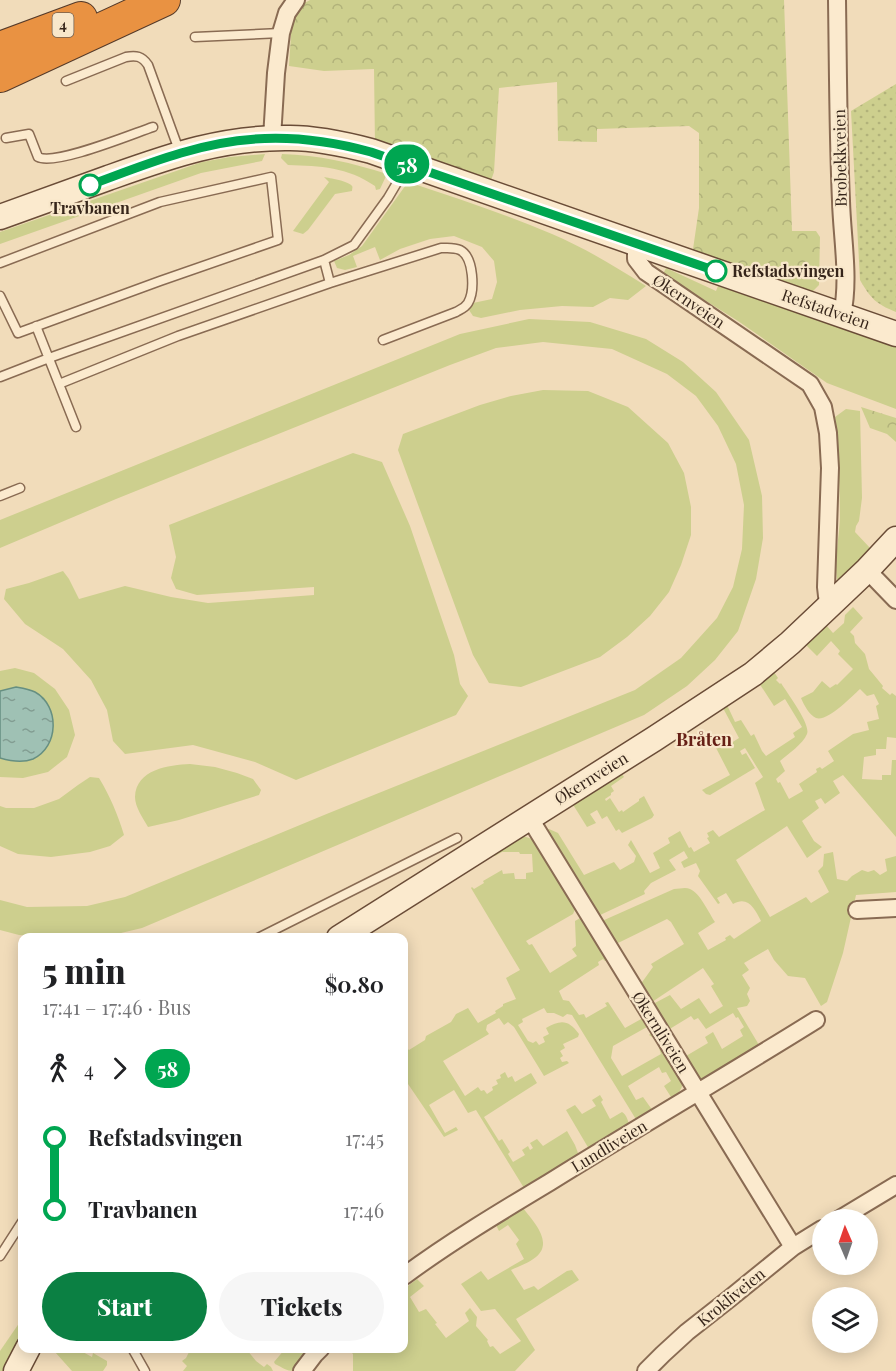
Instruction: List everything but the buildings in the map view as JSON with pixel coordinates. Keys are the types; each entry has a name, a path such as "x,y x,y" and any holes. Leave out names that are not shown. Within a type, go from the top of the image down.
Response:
{"highway":[{"name":"4","path":"0,25 70,0"},
{"name":"4","path":"0,48 125,0"},
{"path":"0,76 164,0"}],"street":[{"path":"272,138 281,33 287,13 296,0"},
{"name":"Brobekkveien","path":"837,0 841,201 845,276 842,315"},
{"name":"Refstadveien","path":"0,217 180,153 232,141 272,138 307,139 341,144 371,152 896,334"},
{"name":"Økernveien","path":"636,244 636,259 646,272 810,384 823,407 828,433 830,468 826,587 827,596 832,603"},
{"name":"Økernveien","path":"347,933 753,674 790,643 867,570 896,539"},
{"path":"867,570 896,600"},
{"name":"Økernliveien","path":"529,817 793,1247"},
{"path":"857,910 896,908"},
{"name":"Lundliveien","path":"408,1273 437,1251 816,1020"},
{"path":"856,1209 896,1185"},
{"name":"Krokliveien","path":"646,1371 687,1332 793,1247 812,1235"},
{"path":"16,1371 25,1353"},
{"path":"303,1371 316,1353"}],"lane":[{"path":"195,37 281,33"},
{"path":"66,81 126,57 140,56 148,65 180,153"},
{"path":"6,138 29,134 38,157 48,159 90,149 153,127"},
{"path":"0,377 324,260 354,245 388,198 406,164"},
{"path":"0,263 160,202 271,177 278,240 18,333 0,296"},
{"path":"59,384 178,336 330,283 441,248 458,249 465,254 470,262 472,292 465,307 383,340"},
{"path":"324,260 330,283"},
{"path":"36,326 75,428"},
{"path":"0,496 20,488"},
{"path":"268,933 457,838"},
{"path":"0,1256 18,1228"},
{"path":"135,1353 145,1371"}],"green space":[{"path":"310,0 784,0 792,231 816,231 820,237 819,285 812,292 692,256 699,208 699,133 689,126 597,129 597,142 558,141 557,82 499,88 494,172 489,186 375,146 374,69 324,71 289,66 290,20 301,5"},
{"path":"896,84 896,312 875,300 860,280 851,111"},
{"path":"265,154 262,161 201,173 0,244 0,232 202,162"},
{"path":"282,154 335,160 387,174 380,189 376,190 375,186 365,180 344,171 288,165 281,158"},
{"path":"324,177 350,184 352,191 335,194 303,234 293,231 329,182"},
{"path":"408,182 552,234 612,265 646,286 628,300 610,298 593,307 562,306 520,310 481,318 473,316 469,310 473,303 492,299 497,282 494,261 482,247 454,236 430,239 400,249 380,260 375,247 353,256 357,267 345,270 337,268 334,261 362,246"},
{"path":"666,268 716,291 718,286 896,345 896,409 827,383 738,321 663,274"},
{"path":"529,319 590,322 646,339 683,362 716,392 749,440 762,496 763,538 756,579 738,631 715,660 687,686 644,715 142,928 121,933 18,935 0,930 0,900 27,907 87,906 125,897 635,690 681,658 717,618 733,587 742,549 744,505 736,464 718,426 696,396 667,374 612,349 543,342 496,348 450,365 0,548 0,520 460,334"},
{"path":"543,390 588,391 628,407 668,443 684,473 691,507 691,535 669,592 650,616 600,657 521,687 489,683 473,655 398,450 403,434 480,405"},
{"path":"861,407 896,418 896,442 887,434 870,428"},
{"path":"846,409 860,411 862,498 855,532 871,549 841,580 837,579 836,572 840,506 835,417"},
{"path":"353,453 382,462 410,526 454,655 460,684 468,696 456,715 296,780 255,762 193,745 125,754 113,741 107,710 91,680 63,649 25,624 4,599 6,589 63,571 79,599 125,586 208,603 314,595 314,587 197,595 176,589 171,578 176,557 169,525"},
{"path":"853,607 863,618 850,632 854,636 855,643 865,654 869,669 883,686 882,688 890,695 892,693 896,696 896,738 887,737 886,749 876,749 876,755 864,757 862,779 882,780 882,775 891,775 892,760 896,760 896,837 843,775 833,781 840,793 825,804 821,798 815,801 819,808 802,821 814,841 822,847 807,858 787,826 736,860 770,917 806,897 811,903 829,892 818,871 823,866 824,854 833,852 837,879 847,881 862,870 868,872 874,870 880,875 887,871 885,859 896,856 896,892 856,895 843,953 827,1002 821,1006 805,978 788,976 768,949 744,963 749,970 742,975 750,988 747,994 750,1001 747,1006 737,1008 759,1045 705,1080 700,1080 686,1056 708,1043 705,1037 713,1032 722,1049 743,1036 740,1030 744,1027 738,1017 736,1018 733,1013 706,1029 698,1018 694,1020 691,1016 668,1030 653,1004 670,995 681,1009 699,998 710,1014 723,1006 711,986 714,984 703,968 652,1002 640,985 653,967 651,964 684,944 671,922 667,919 616,944 602,921 674,889 688,888 701,899 715,922 698,933 708,950 726,940 725,938 730,935 734,939 761,921 756,912 747,902 733,904 726,893 717,898 720,903 718,904 698,876 700,871 696,863 684,868 681,862 688,858 684,851 669,860 676,870 651,883 644,891 645,894 598,916 545,831 549,829 558,833 584,875 614,862 620,870 634,862 636,856 628,845 631,840 650,873 660,868 653,853 670,843 668,838 680,831 689,848 691,847 694,852 710,843 707,833 713,830 719,837 765,810 755,783 763,777 745,748 740,751 742,755 746,753 755,768 710,795 702,790 730,775 714,744 724,739 728,745 739,738 723,708 727,705 735,722 741,720 751,736 754,734 766,756 795,737 793,733 802,727 785,699 774,706 759,683 774,672 778,678 776,680 781,683 798,708 807,729 807,734 802,741 780,761 785,771 776,779 789,799 803,791 799,784 817,772 816,769 820,767 822,769 834,761 828,751 853,734 869,730 867,722 879,719 876,706 879,704 874,694 867,696 860,689 839,708 821,718 811,715 801,698 813,692 822,681 830,688 837,685 853,669 838,654 840,651 831,641 817,656 805,644 826,625 833,633 844,623 845,615"},
{"path":"15,668 34,673 55,689 69,710 75,735 67,757 48,772 23,778 0,777 0,671"},
{"path":"190,764 215,767 253,779 261,790 259,795 179,820 148,827 135,801 141,780 155,770 164,767"},
{"path":"620,771 624,777 611,786 614,791 605,799 606,801 610,798 619,812 622,810 623,812 644,796 654,815 622,833 619,829 616,831 607,816 602,819 597,810 590,814 596,823 587,827 572,803"},
{"path":"90,777 99,778 124,835 110,846 90,852 51,857 18,854 0,846 0,806 34,808 59,799"},
{"path":"523,836 535,840 576,907 573,914 526,941 529,945 532,944 550,973 577,956 572,949 576,946 575,921 582,917 609,960 603,959 598,962 599,965 559,991 563,1000 569,1001 579,1015 584,1014 586,1018 607,1006 605,1003 608,1002 625,1028 643,1018 655,1038 649,1035 651,1033 647,1027 613,1046 611,1058 622,1076 661,1054 659,1048 661,1046 683,1083 677,1094 661,1106 660,1104 671,1097 664,1086 671,1081 666,1072 662,1073 659,1067 628,1086 636,1100 643,1097 653,1111 637,1121 572,1015 567,1014 563,1017 547,1013 544,1008 522,1019 523,1022 518,1025 528,1041 533,1043 536,1041 539,1045 545,1042 543,1037 549,1034 546,1028 556,1023 564,1022 572,1026 579,1034 578,1037 563,1044 565,1048 560,1051 563,1056 560,1058 562,1062 569,1063 544,1076 514,1027 508,1022 504,1025 499,1018 487,1025 486,1030 489,1034 443,1061 465,1096 478,1087 487,1094 493,1090 492,1087 498,1084 496,1080 501,1078 500,1075 505,1072 508,1078 512,1076 515,1082 531,1073 537,1083 484,1117 499,1141 502,1139 513,1162 525,1155 522,1150 528,1146 530,1150 533,1148 530,1143 537,1139 543,1146 567,1131 578,1153 576,1157 524,1188 476,1110 468,1113 454,1090 429,1105 445,1133 456,1127 458,1130 444,1137 408,1084 408,1049 425,1040 426,1036 451,1022 456,1014 468,1008 478,1023 496,1013 495,1011 503,1004 516,999 506,978 520,970 471,888 474,889 502,870 503,874 514,873 515,879 526,879 526,873 533,872 532,854 502,852 495,856 492,854"},
{"path":"600,1095 610,1119 622,1112 630,1127 589,1149 566,1110 575,1105 582,1114 596,1106 592,1100"},
{"path":"523,1208 540,1232 543,1245 541,1251 527,1263 511,1270 524,1290 534,1286 538,1290 572,1270 579,1280 516,1319 535,1350 515,1371 353,1371 352,1353 408,1353 408,1286 417,1279 424,1286 410,1297 419,1312 426,1309 446,1338 469,1321 465,1313 470,1308 477,1317 476,1326 488,1340 490,1347 493,1346 500,1354 521,1341 495,1309 481,1311 461,1284 481,1271 488,1280 524,1259 516,1244 519,1240 508,1225 499,1231 496,1225"},
{"path":"18,1325 18,1352 8,1371 0,1371 0,1351"},
{"path":"56,1353 85,1353 92,1357 93,1353 107,1361 103,1371 72,1371"},
{"path":"188,1353 249,1353 256,1361 264,1367 267,1364 273,1371 183,1371 187,1366 182,1361"},
{"path":"282,1353 310,1353 295,1371 285,1369 274,1362"}],"water":[{"path":"16,687 33,691 43,698 52,716 52,736 48,745 42,753 25,761 0,758 0,691"}],"bus line":[{"name":"58","path":"90,185 180,153 215,144 272,138 325,141 371,152 716,271"}],"place":[{"name":"Travbanen","path":"90,185"},
{"name":"Refstadsvingen","path":"716,271"}],"district":[{"name":"Bråten","path":"704,740"}]}
